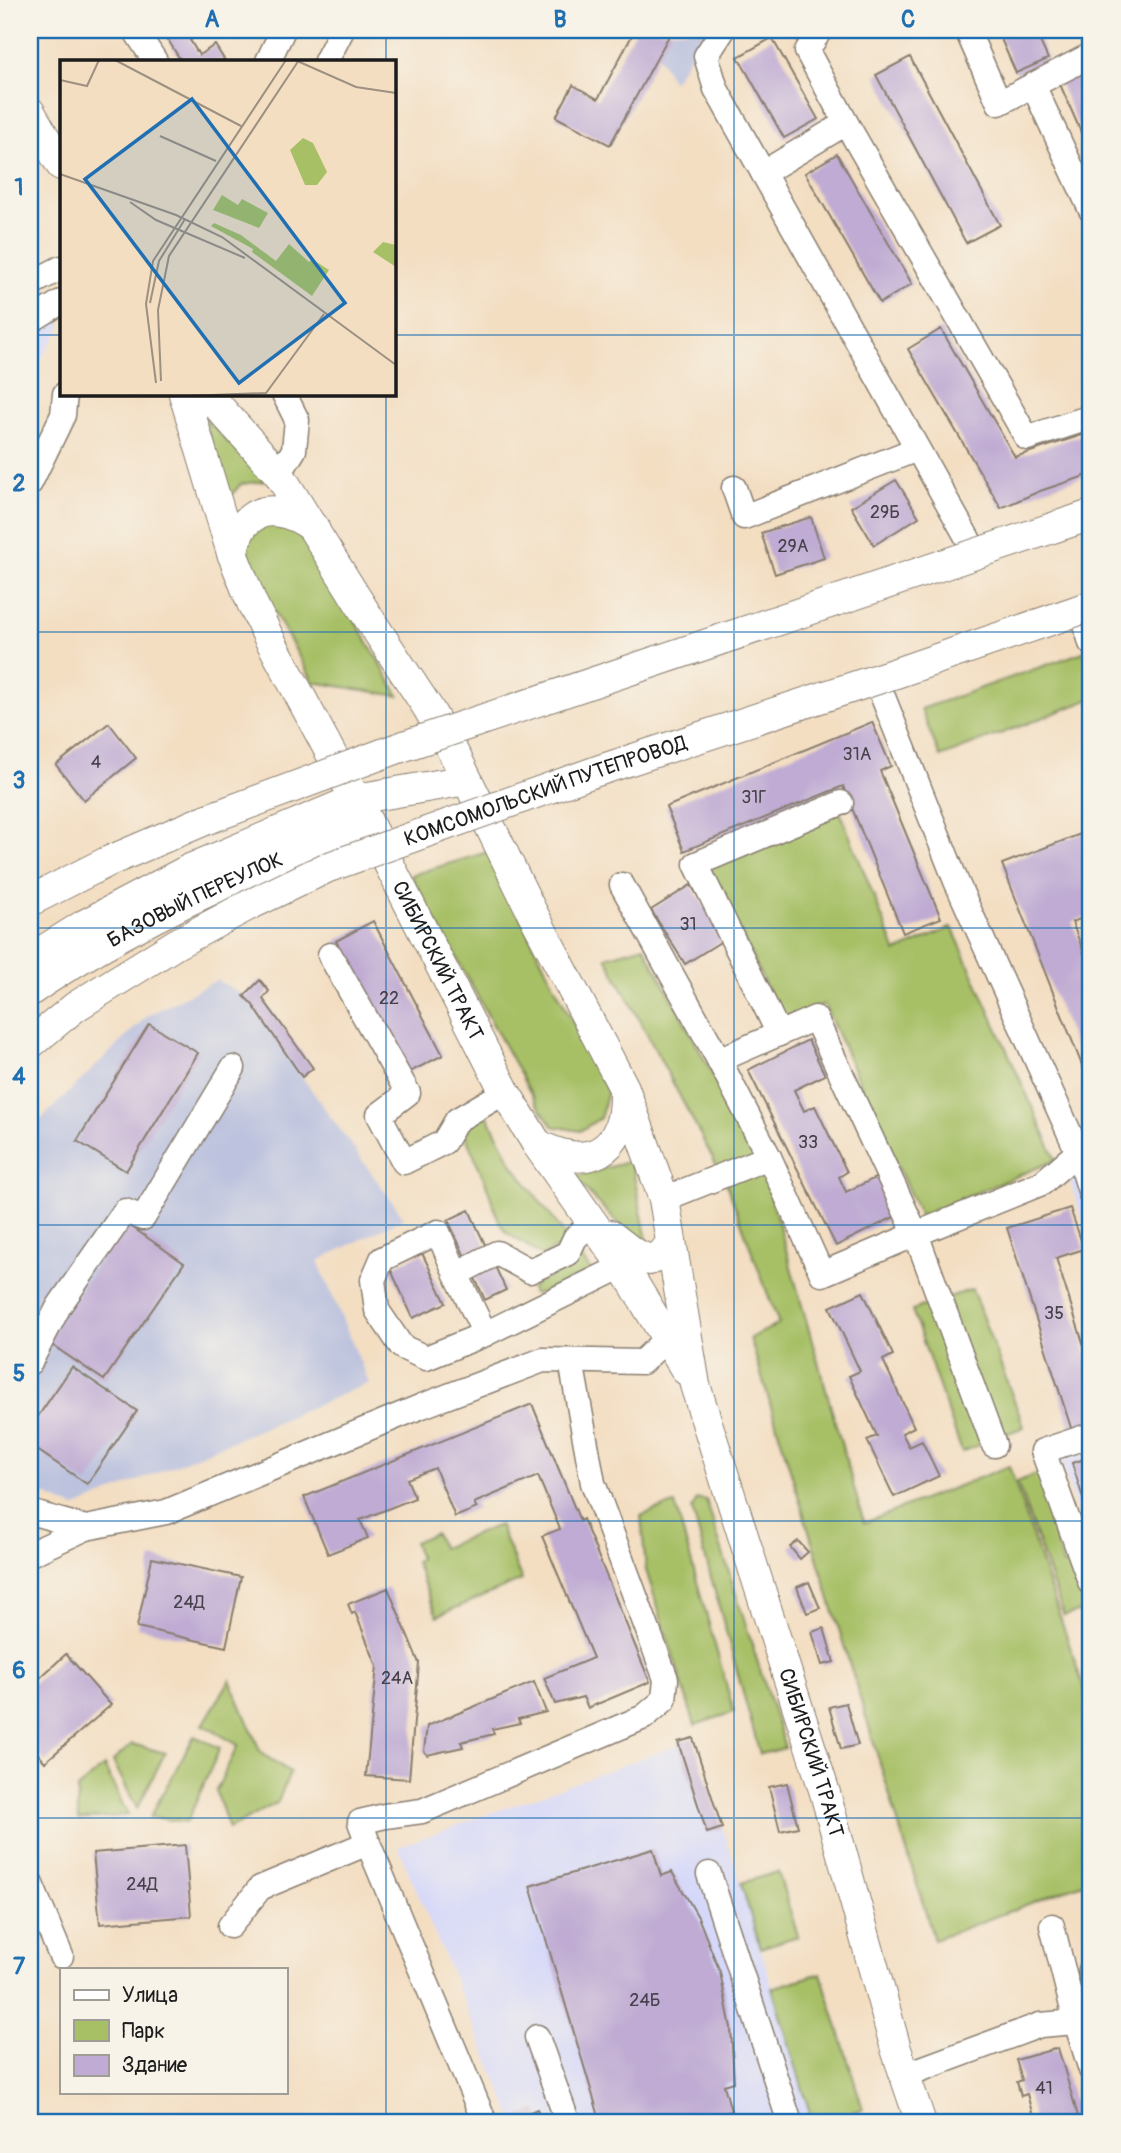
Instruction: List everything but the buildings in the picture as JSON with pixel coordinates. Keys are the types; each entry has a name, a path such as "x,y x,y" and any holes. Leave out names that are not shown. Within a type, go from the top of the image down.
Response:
{"main road":[{"path":"30,112 60,163"},
{"name":"СИБИРСКИЙ ТРАКТ","path":"185,396 232,553 262,624 362,810 505,1092 537,1144 622,1266 695,1385"},
{"name":"СИБИРСКИЙ ТРАКТ","path":"209,396 279,474 428,708 458,761 532,912 624,1088 664,1199 695,1385 825,1793 905,2076 915,2122"},
{"path":"232,553 242,527 260,513 276,511 293,514 314,528"},
{"path":"30,901 107,862 205,820 401,747 1091,515"},
{"name":"КОМСОМОЛЬСКИЙ ПУТЕПРОВОД","path":"30,1044 75,1007 176,944 326,868 597,771 883,677 1090,626"},
{"name":"КОМСОМОЛЬСКИЙ ПУТЕПРОВОД","path":"362,810 467,780"},
{"name":"БАЗОВЫЙ ПЕРЕУЛОК","path":"30,959 84,925 190,869 362,810"},
{"name":"БАЗОВЫЙ ПЕРЕУЛОК","path":"30,991 104,944 163,911 362,810"},
{"path":"537,1144 564,1156 577,1158 594,1154 605,1147 618,1133 624,1115 624,1088"},
{"path":"593,1222 632,1252 649,1260 661,1256 671,1243"}],"street":[{"path":"135,30 154,60"},
{"path":"268,60 283,30"},
{"path":"327,60 342,30"},
{"path":"723,30 706,56 716,89 972,546"},
{"path":"820,30 807,51 1027,438 1091,417"},
{"path":"967,30 999,103 1091,55"},
{"path":"1033,85 1091,210"},
{"path":"763,173 846,123"},
{"path":"30,285 60,269"},
{"path":"30,321 60,303"},
{"path":"30,483 63,415 65,396"},
{"path":"279,474 294,450 297,420 285,396"},
{"path":"734,488 744,517 917,449"},
{"path":"883,697 956,881 1085,1149 1091,1194"},
{"path":"779,1034 696,864 841,803"},
{"path":"622,885 719,1060 769,1157 822,1274 1042,1183 1085,1149"},
{"path":"330,955 408,1093 379,1115 404,1162 444,1142 457,1120 505,1092"},
{"path":"719,1060 815,1018 916,1234 995,1445"},
{"path":"30,1362 59,1306 125,1211 143,1219 233,1068"},
{"path":"664,1199 769,1157"},
{"path":"456,1274 497,1253 530,1271 568,1253 575,1238 593,1222"},
{"path":"485,1334 438,1232 382,1259 373,1280 377,1310 402,1348 426,1358 485,1334 622,1266"},
{"path":"30,1555 86,1528 166,1512 422,1406 543,1360 642,1363 667,1338"},
{"path":"485,2123 360,1822 422,1811 643,1717 664,1700 666,1679 593,1483 571,1361"},
{"path":"1091,1435 1043,1451 1091,1584"},
{"path":"30,1513 86,1528"},
{"path":"230,1926 260,1888 368,1843"},
{"path":"709,1874 790,2123"},
{"path":"30,1882 61,1956"},
{"path":"1052,1926 1084,2019 1091,2070"},
{"path":"1091,1970 1091,1975"},
{"path":"905,2076 1040,2025 1084,2019"},
{"path":"537,2037 568,2123"}],"shaded area":[{"path":"673,30 706,30 673,82 657,54"},
{"path":"30,276 60,317 60,329 30,377"},
{"path":"217,980 252,1004 404,1218 318,1261 369,1383 74,1508 30,1488 30,1130 147,1016"},
{"path":"1091,1172 1091,1247 1070,1181"},
{"path":"1091,1442 1091,1553 1058,1452"},
{"path":"692,1740 741,1883 813,2123 515,2123 398,1847"}],"green space":[{"path":"205,418 265,481 241,484 225,502"},
{"path":"269,522 290,524 322,564 399,696 313,682 248,564 247,540"},
{"path":"1086,651 1091,663 1091,699 940,757 921,709"},
{"path":"835,799 896,952 952,927 1056,1160 920,1216 824,1004 782,1021 704,855"},
{"path":"491,851 537,951 608,1092 600,1118 580,1131 553,1126 536,1103 411,875"},
{"path":"644,946 763,1169 864,1523 1009,1466 1088,1700 1091,1700 1091,1880 934,1940 750,1338 779,1324 727,1185 606,957"},
{"path":"485,1111 513,1165 565,1235 562,1245 542,1256 506,1232 499,1221 463,1124"},
{"path":"631,1161 648,1245 643,1246 574,1177"},
{"path":"580,1256 591,1271 533,1294 531,1289 537,1282 557,1274"},
{"path":"972,1289 1024,1427 962,1452 912,1310"},
{"path":"1041,1472 1063,1521 1051,1524 1063,1565 1077,1563 1091,1601 1091,1608 1064,1616 1017,1482"},
{"path":"697,1499 706,1500 785,1748 760,1754 692,1509"},
{"path":"675,1504 734,1712 695,1725 646,1570 641,1516"},
{"path":"499,1525 522,1580 437,1616 415,1562 420,1559 414,1542 435,1533 442,1548"},
{"path":"230,1680 261,1753 290,1772 278,1802 229,1829 216,1791 238,1745 203,1725"},
{"path":"194,1736 220,1748 187,1822 150,1817"},
{"path":"132,1744 165,1753 137,1809 113,1761"},
{"path":"104,1766 128,1815 78,1820 77,1789"},
{"path":"778,1872 798,1936 760,1948 741,1883"},
{"path":"821,1973 863,2109 813,2123 772,1988"}]}
